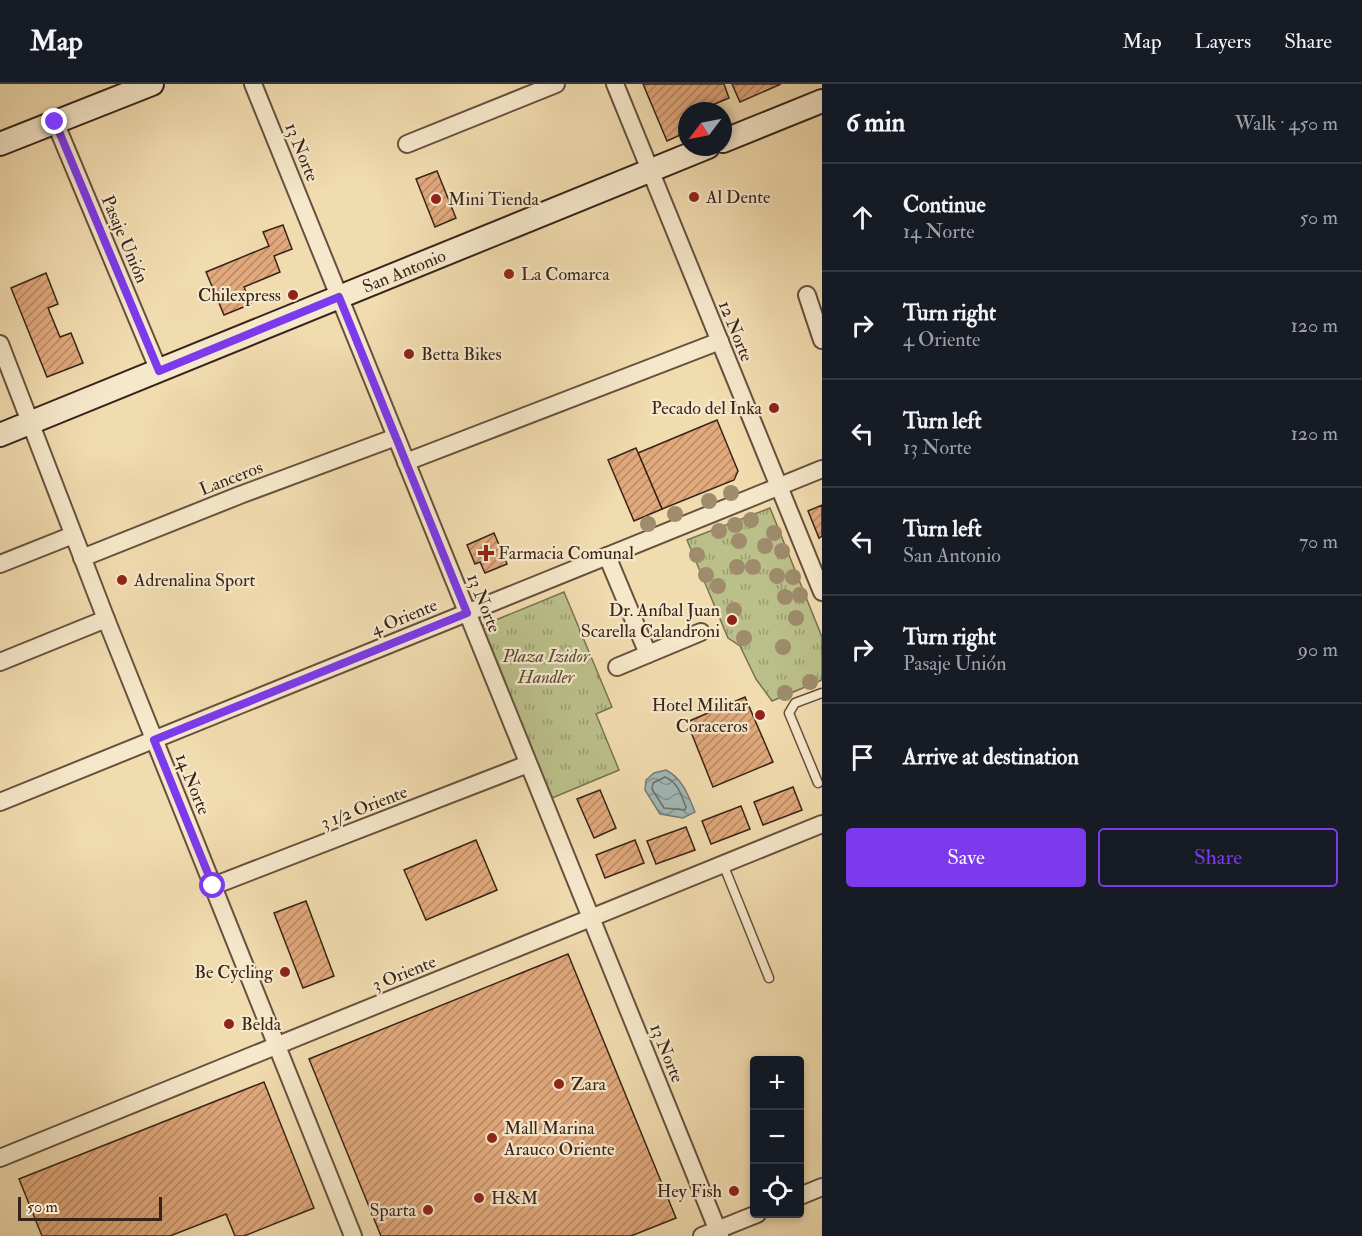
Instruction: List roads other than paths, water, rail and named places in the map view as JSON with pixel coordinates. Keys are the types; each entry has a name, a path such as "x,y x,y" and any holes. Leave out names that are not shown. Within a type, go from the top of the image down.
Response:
{"main road":[{"path":"0,144 152,84"},
{"path":"732,137 822,101"},
{"name":"San Antonio","path":"0,435 685,156"}],"street":[{"name":"13 Norte","path":"253,84 591,918 713,1234"},
{"path":"407,144 556,84"},
{"name":"12 Norte","path":"615,84 822,592"},
{"name":"Pasaje Unión","path":"55,122 159,371"},
{"path":"807,295 822,340"},
{"path":"406,462 720,341"},
{"name":"14 Norte","path":"0,344 106,619 353,1236"},
{"name":"Lanceros","path":"82,558 240,495 396,437"},
{"name":"4 Oriente","path":"0,802 822,469"},
{"path":"0,564 73,535"},
{"path":"607,556 648,654"},
{"path":"0,662 106,619"},
{"path":"617,667 701,632"},
{"name":"3 1/2 Oriente","path":"213,886 528,764"},
{"name":"3 Oriente","path":"0,1158 822,824"},
{"path":"804,1194 822,1187"},
{"path":"713,1234 750,1217"}],"lane":[{"path":"818,783 789,713 795,703 822,693"},
{"path":"723,864 769,978"}],"water":[{"path":"666,770 681,783 695,812 683,818 660,814 645,790 646,780 654,773"}],"place":[{"name":"Al Dente","path":"694,197"},
{"name":"Mini Tienda","path":"436,199"},
{"name":"La Comarca","path":"509,274"},
{"name":"Chilexpress","path":"293,295"},
{"name":"Betta Bikes","path":"409,354"},
{"name":"Pecado del Inka","path":"774,408"},
{"name":"Farmacia Comunal","path":"486,553"},
{"name":"Adrenalina Sport","path":"122,580"},
{"name":"Dr. Aníbal Juan Scarella Calandroni","path":"732,620"},
{"name":"Hotel Militar Coraceros","path":"760,715"},
{"name":"Be Cycling","path":"285,972"},
{"name":"Belda","path":"229,1024"},
{"name":"Zara","path":"559,1084"},
{"name":"Mall Marina Arauco Oriente","path":"492,1138"},
{"name":"Hey Fish","path":"734,1191"},
{"name":"H&M","path":"479,1198"},
{"name":"Sparta","path":"428,1210"}],"park label":[{"name":"Plaza Izidor Handler","path":"546,666"}]}
